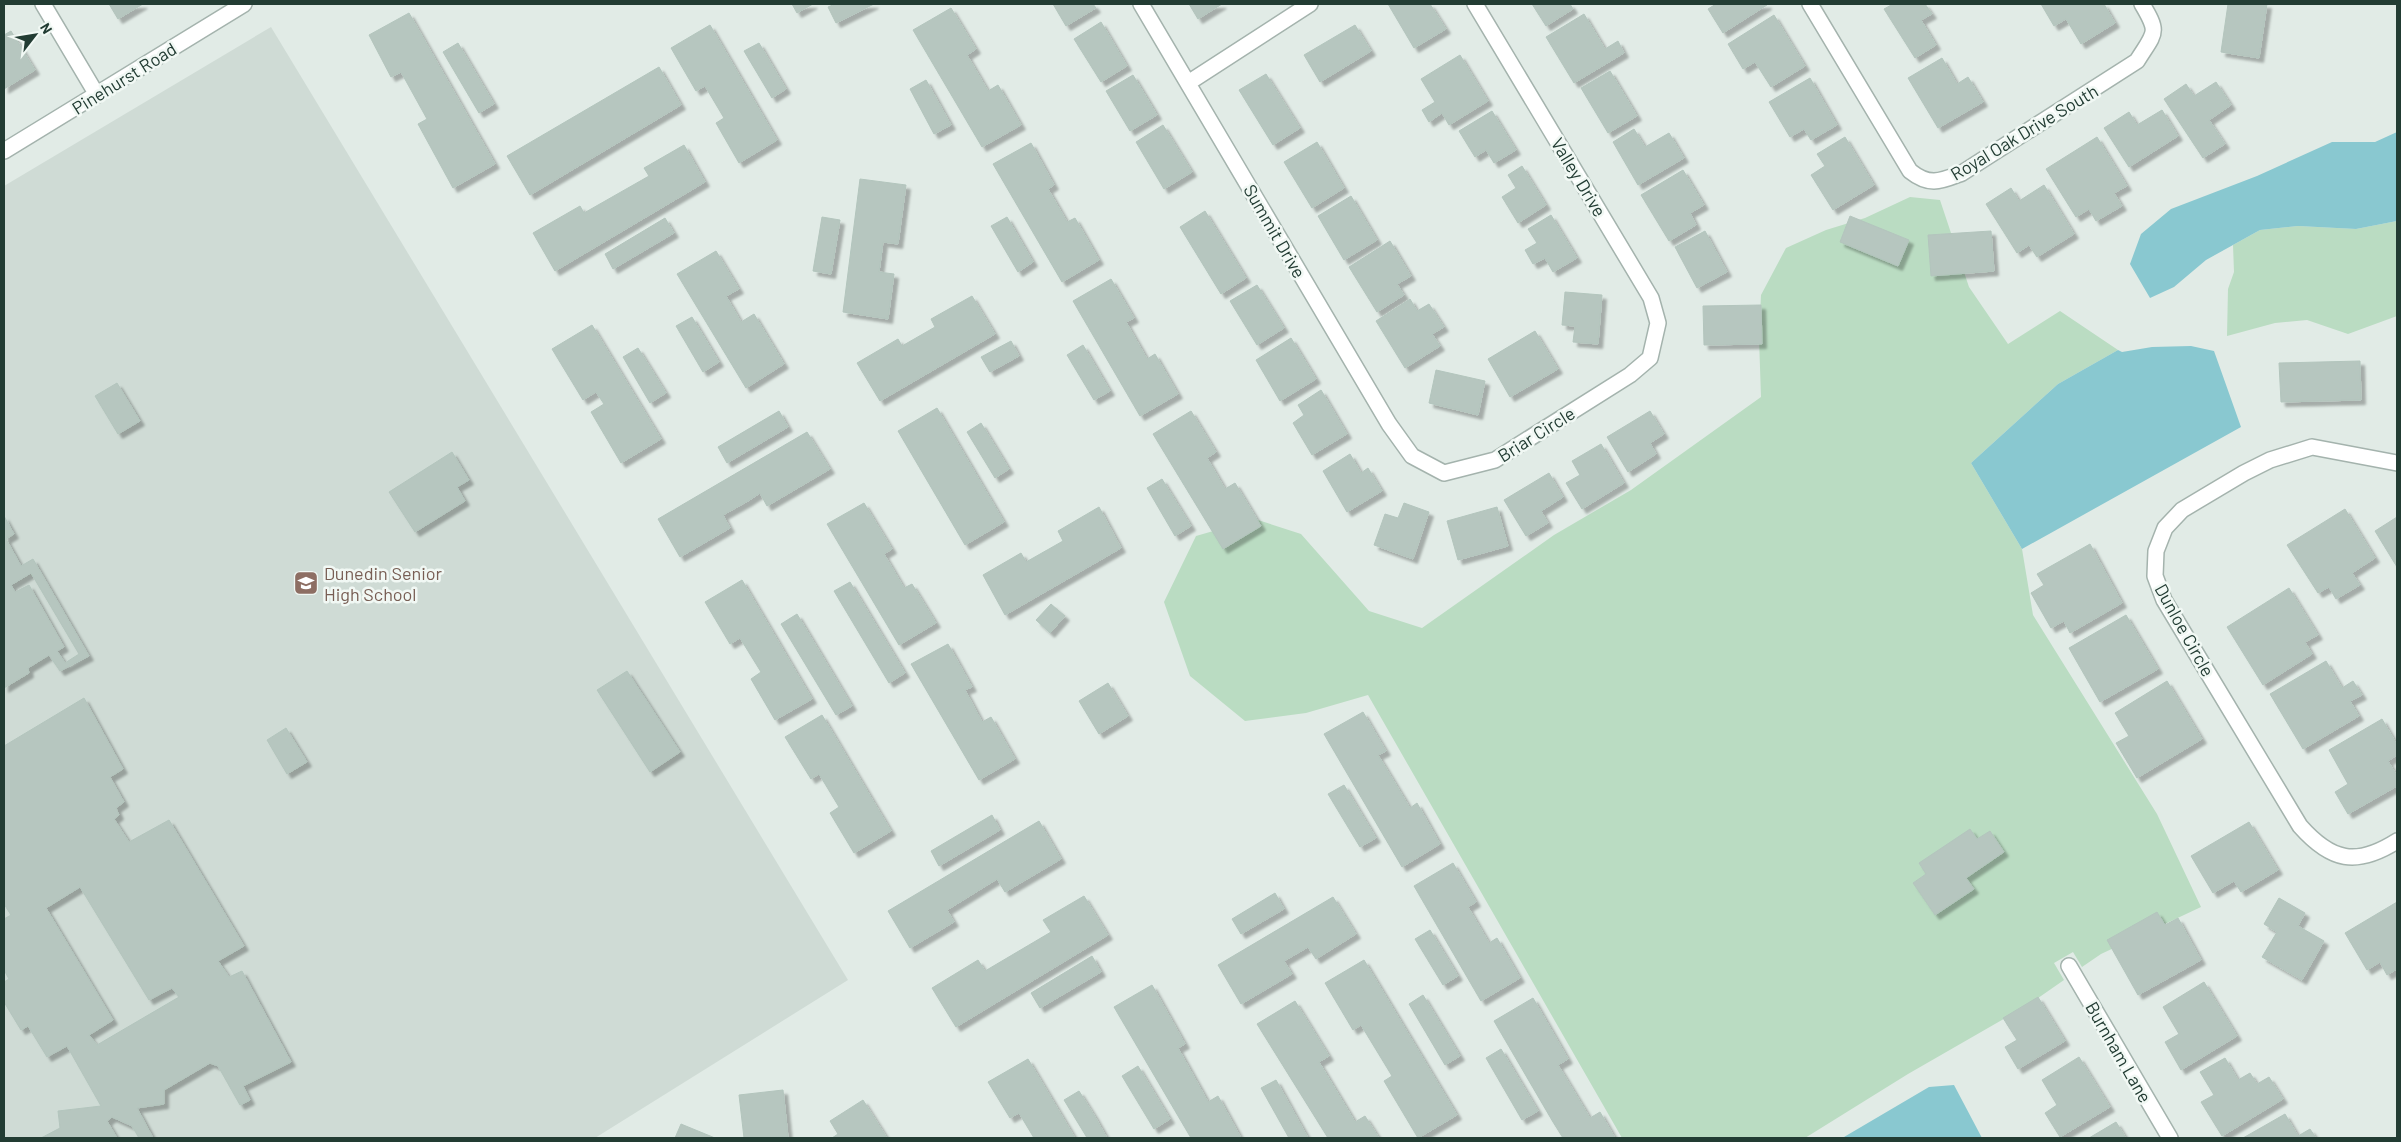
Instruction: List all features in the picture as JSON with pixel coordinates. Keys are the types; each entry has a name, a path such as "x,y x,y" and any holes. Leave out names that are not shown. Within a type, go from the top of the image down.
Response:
{"street":[{"path":"43,4 97,95"},
{"name":"Pinehurst Road","path":"4,151 244,4"},
{"name":"Summit Drive","path":"1141,4 1389,424 1412,456"},
{"path":"1188,83 1310,4"},
{"name":"Valley Drive","path":"1475,4 1651,298 1658,323 1650,358"},
{"name":"Royal Oak Drive South","path":"1810,4 1910,171 1920,179 1938,182 1962,173 2137,61 2154,34 2154,24 2142,4"},
{"name":"Briar Circle","path":"1412,456 1444,474 1495,460 1630,375 1650,358"},
{"name":"Dunloe Circle","path":"2397,463 2312,448 2270,460 2244,473 2182,510 2165,528 2156,551 2155,576 2164,600 2305,832 2317,845 2341,856 2364,856 2397,841"},
{"name":"Burnham Lane","path":"2069,966 2170,1138"}],"shaded area":[{"name":"Dunedin Senior High School","path":"271,27 848,980 595,1138 4,1138 4,186"}],"green space":[{"path":"1910,197 1940,200 1969,287 2008,344 2060,311 2118,350 2058,384 1971,463 2022,549 2033,615 2157,814 2201,907 2101,954 2082,967 2073,952 2054,963 2064,980 2028,1005 1908,1074 1805,1138 1622,1138 1368,695 1306,713 1245,721 1190,676 1164,602 1196,536 1255,519 1301,534 1369,611 1422,628 1554,535 1631,490 1761,397 1759,338 1761,295 1786,248 1826,230 1865,218"},
{"path":"2397,221 2397,316 2348,334 2307,320 2275,323 2227,336 2228,289 2234,272 2233,245 2260,230 2298,226 2356,229"}],"water":[{"path":"2397,132 2397,221 2356,229 2298,226 2260,230 2206,260 2174,287 2150,298 2130,264 2141,234 2171,209 2257,176 2332,142 2375,142"},
{"path":"2191,346 2214,351 2241,427 2022,549 1971,463 2058,384 2118,350 2122,352 2152,347"},
{"path":"1954,1085 1982,1138 1844,1137 1929,1087"}],"building":[{"path":"109,4 143,4 118,19"},
{"path":"792,4 813,4 797,13"},
{"path":"835,4 874,4 836,23 828,7"},
{"path":"1053,4 1093,4 1096,8 1066,26"},
{"path":"1189,4 1222,4 1198,19"},
{"path":"1388,4 1430,4 1446,29 1414,48"},
{"path":"1532,4 1570,4 1573,9 1546,26"},
{"path":"1716,4 1767,5 1723,33 1708,9"},
{"path":"1893,4 1925,4 1932,14 1921,20 1936,45 1915,58 1884,9"},
{"path":"2041,4 2104,4 2115,23 2081,44 2066,19 2054,26"},
{"path":"2228,4 2267,4 2259,58 2221,52"},
{"path":"951,8 976,49 967,55 988,91 998,85 1021,125 982,147 913,30"},
{"path":"409,13 495,164 453,188 418,124 427,119 401,72 391,77 369,35"},
{"path":"1584,14 1605,49 1618,41 1624,53 1574,83 1546,37"},
{"path":"1774,15 1805,66 1771,87 1755,62 1743,69 1728,44"},
{"path":"1101,22 1127,66 1101,82 1074,39"},
{"path":"710,25 777,140 739,163 716,123 724,118 705,86 696,91 671,48"},
{"path":"1355,25 1371,51 1320,82 1304,55"},
{"path":"11,31 35,70 4,89 4,35"},
{"path":"458,43 494,104 479,113 443,52"},
{"path":"759,43 786,89 772,98 744,51"},
{"path":"1460,55 1488,101 1449,125 1442,113 1429,122 1422,110 1435,102 1421,79"},
{"path":"1942,58 1957,84 1968,77 1983,102 1938,128 1908,78"},
{"path":"659,67 681,105 530,195 507,156"},
{"path":"1610,71 1637,116 1608,133 1581,88"},
{"path":"1266,74 1300,128 1273,145 1239,90"},
{"path":"1133,75 1157,115 1130,131 1106,91"},
{"path":"1810,78 1837,125 1811,140 1804,129 1790,137 1769,102"},
{"path":"926,80 951,125 934,134 910,89"},
{"path":"2216,82 2231,105 2209,120 2225,144 2203,158 2164,99 2186,84 2194,96"},
{"path":"2162,110 2178,136 2129,167 2104,128 2129,112 2137,125"},
{"path":"1492,111 1516,150 1494,163 1486,150 1475,157 1459,131"},
{"path":"1163,125 1192,172 1164,189 1136,142"},
{"path":"1634,129 1645,147 1669,133 1684,158 1638,185 1613,142"},
{"path":"1845,137 1874,185 1833,210 1811,175 1825,166 1817,154"},
{"path":"2097,137 2127,186 2114,193 2122,206 2096,221 2089,209 2076,217 2046,169"},
{"path":"1317,142 1344,188 1312,208 1284,162"},
{"path":"1031,143 1054,185 1048,189 1067,222 1075,218 1099,260 1062,282 993,164"},
{"path":"684,145 705,182 555,271 533,233 580,206 584,213 649,176 644,168"},
{"path":"1522,166 1546,205 1518,223 1502,197 1516,188 1508,175"},
{"path":"1683,170 1704,205 1690,213 1696,225 1669,241 1641,195"},
{"path":"860,179 906,185 898,244 883,242 879,272 894,274 888,319 843,312"},
{"path":"2044,185 2074,234 2037,257 2029,245 2017,253 1986,204 2011,188 2019,201"},
{"path":"1351,196 1377,240 1344,260 1318,216"},
{"path":"1205,211 1246,278 1221,294 1180,227"},
{"path":"1551,215 1577,258 1553,272 1545,258 1533,264 1525,250 1537,243 1528,229"},
{"path":"1850,216 1909,240 1898,266 1840,242"},
{"path":"822,217 840,220 831,274 813,271"},
{"path":"1007,217 1033,262 1018,272 991,226"},
{"path":"665,218 674,233 613,269 605,254"},
{"path":"1705,231 1727,272 1697,288 1675,247"},
{"path":"1991,231 1994,271 1931,276 1928,235"},
{"path":"1390,241 1411,276 1397,284 1404,295 1377,312 1349,267"},
{"path":"716,251 739,289 726,296 741,322 754,314 784,364 746,388 677,274"},
{"path":"1111,279 1134,318 1126,322 1147,359 1155,354 1178,394 1140,416 1073,301"},
{"path":"1257,285 1284,328 1257,345 1230,301"},
{"path":"1565,292 1602,295 1598,344 1573,342 1575,326 1562,325"},
{"path":"972,296 995,334 880,401 857,363 898,339 902,346 935,327 931,319"},
{"path":"1410,299 1417,311 1429,304 1444,327 1432,334 1440,346 1405,368 1376,321"},
{"path":"1761,305 1762,344 1704,345 1703,306"},
{"path":"692,317 719,362 703,372 676,326"},
{"path":"592,325 661,439 621,463 591,412 604,404 596,392 583,400 552,349"},
{"path":"1535,331 1558,369 1510,397 1488,359"},
{"path":"1291,338 1316,379 1280,401 1256,360"},
{"path":"1011,341 1019,356 990,372 981,357"},
{"path":"1083,345 1110,391 1094,400 1067,355"},
{"path":"638,348 666,393 650,403 623,357"},
{"path":"2360,361 2361,400 2281,402 2279,363"},
{"path":"1436,370 1485,381 1478,415 1429,403"},
{"path":"117,383 140,421 118,434 95,396"},
{"path":"1321,390 1347,434 1312,455 1293,423 1304,415 1298,405"},
{"path":"937,408 1004,522 965,545 898,431"},
{"path":"779,411 788,427 727,463 718,447"},
{"path":"1191,411 1216,452 1207,458 1225,489 1235,483 1261,526 1223,549 1153,434"},
{"path":"1650,411 1664,434 1650,443 1656,454 1628,472 1607,437"},
{"path":"981,423 1009,469 995,478 967,432"},
{"path":"807,432 830,469 767,506 760,493 723,515 730,528 680,557 658,519"},
{"path":"1601,444 1624,483 1582,509 1566,483 1580,475 1572,461"},
{"path":"452,452 469,480 457,487 465,501 415,532 389,492"},
{"path":"1350,454 1361,473 1368,468 1382,491 1347,512 1323,471"},
{"path":"1549,473 1563,497 1541,511 1548,523 1526,536 1504,500"},
{"path":"1162,479 1191,526 1175,536 1147,488"},
{"path":"864,503 892,549 884,554 904,588 912,584 936,623 899,645 827,524"},
{"path":"1404,503 1429,512 1413,559 1374,545 1385,514 1398,518"},
{"path":"1099,507 1121,548 1005,615 983,575 1021,553 1026,562 1063,541 1058,531"},
{"path":"1497,507 1508,546 1458,560 1447,521"},
{"path":"2345,509 2375,558 2352,573 2360,585 2336,599 2329,587 2318,593 2287,545"},
{"path":"4,516 14,534 6,539 21,566 33,559 89,656 60,671 49,655 28,668 29,673 4,688","holes":["31,573 79,654 65,663 57,651 64,647 29,585 15,592 11,585"]},
{"path":"2397,517 2397,567 2375,531"},
{"path":"2090,544 2122,603 2070,633 2064,621 2051,628 2031,593 2044,585 2037,574"},
{"path":"742,580 812,699 775,720 751,679 761,672 740,638 730,644 705,602"},
{"path":"850,582 905,673 889,683 834,591"},
{"path":"2289,588 2318,635 2305,642 2312,654 2263,685 2227,627"},
{"path":"1051,604 1065,616 1050,633 1036,620"},
{"path":"797,614 852,706 836,715 781,624"},
{"path":"2126,615 2158,669 2100,702 2069,648"},
{"path":"948,644 972,687 965,690 982,722 991,717 1015,759 979,780 911,664"},
{"path":"2326,661 2342,688 2353,681 2362,695 2350,701 2359,716 2303,749 2270,694"},
{"path":"627,671 680,752 650,772 597,690"},
{"path":"2167,681 2202,739 2137,778 2116,743 2129,736 2115,713"},
{"path":"1108,683 1128,716 1099,734 1079,701"},
{"path":"84,698 123,769 110,777 124,802 116,808 119,815 114,819 129,842 169,820 244,946 218,961 229,977 242,971 291,1062 243,1086 250,1100 240,1105 218,1066 210,1063 164,1090 164,1104 137,1108 153,1138 139,1138 132,1126 112,1117 107,1121 117,1138 41,1138 60,1128 58,1111 101,1106 67,1046 47,1057 28,1026 21,1030 4,1002 4,982 9,979 4,970 4,919 11,915 4,904 4,746","holes":["80,887 149,1000 172,988 179,997 97,1045 89,1035 113,1020 46,908"]},
{"path":"1363,712 1386,751 1378,755 1410,808 1417,803 1440,844 1402,867 1324,734"},
{"path":"822,715 891,831 854,853 830,813 839,807 819,774 811,779 785,737"},
{"path":"2382,719 2397,745 2397,755 2388,761 2397,776 2397,786 2348,814 2335,792 2348,784 2329,750"},
{"path":"286,728 307,762 287,774 267,740"},
{"path":"1344,785 1376,838 1360,847 1328,794"},
{"path":"992,815 1000,830 939,866 931,851"},
{"path":"1039,821 1061,859 1005,892 997,879 947,910 954,922 910,948 888,911"},
{"path":"2249,822 2278,870 2241,892 2234,881 2213,893 2191,856"},
{"path":"1970,829 1977,839 1990,831 2004,852 1966,878 1974,889 1935,915 1913,883 1926,874 1919,863"},
{"path":"1453,863 1476,902 1468,907 1489,943 1497,938 1520,978 1481,1001 1414,886"},
{"path":"1275,893 1284,909 1241,934 1232,919"},
{"path":"1084,896 1108,935 956,1027 932,988 978,960 985,971 1051,932 1043,920"},
{"path":"1333,897 1356,934 1316,959 1308,947 1284,961 1292,974 1241,1004 1218,965"},
{"path":"2279,898 2305,913 2298,926 2324,941 2302,980 2262,957 2277,932 2264,924"},
{"path":"2397,902 2397,969 2387,975 2380,962 2367,970 2345,933"},
{"path":"2157,912 2165,925 2178,918 2201,960 2138,995 2107,940"},
{"path":"1430,930 1458,976 1443,985 1415,939"},
{"path":"1092,956 1101,972 1040,1008 1031,993"},
{"path":"1364,960 1457,1115 1418,1138 1384,1081 1392,1076 1361,1025 1353,1030 1325,983"},
{"path":"2204,982 2237,1036 2181,1070 2165,1042 2179,1034 2163,1007"},
{"path":"1152,985 1185,1044 1178,1048 1208,1102 1218,1096 1241,1138 1191,1138 1114,1007"},
{"path":"1423,995 1460,1056 1445,1065 1409,1004"},
{"path":"2038,997 2065,1041 2018,1069 2005,1047 2017,1040 2003,1018"},
{"path":"1533,998 1568,1059 1558,1065 1590,1118 1600,1112 1615,1138 1563,1138 1553,1122 1494,1021"},
{"path":"1295,1001 1329,1056 1319,1062 1355,1122 1365,1116 1379,1138 1328,1138 1257,1024"},
{"path":"1501,1049 1538,1111 1522,1120 1486,1058"},
{"path":"2079,1057 2110,1107 2060,1137 2045,1113 2057,1105 2042,1080"},
{"path":"2225,1058 2238,1080 2250,1073 2257,1084 2269,1077 2283,1099 2222,1136 2201,1102 2214,1095 2200,1072"},
{"path":"1028,1059 1075,1138 1034,1138 1019,1113 1010,1118 988,1082"},
{"path":"1138,1066 1170,1119 1154,1129 1122,1076"},
{"path":"1276,1080 1308,1138 1289,1138 1261,1088"},
{"path":"783,1090 788,1137 744,1138 739,1095"},
{"path":"1079,1091 1107,1138 1087,1138 1064,1100"},
{"path":"863,1100 887,1138 832,1138 838,1134 830,1121"},
{"path":"2285,1114 2298,1136 2310,1129 2316,1138 2243,1138"},
{"path":"2116,1122 2126,1138 2089,1138"},
{"path":"681,1124 715,1138 675,1138"}],"place":[{"name":"Dunedin Senior High School","path":"306,583"}]}
